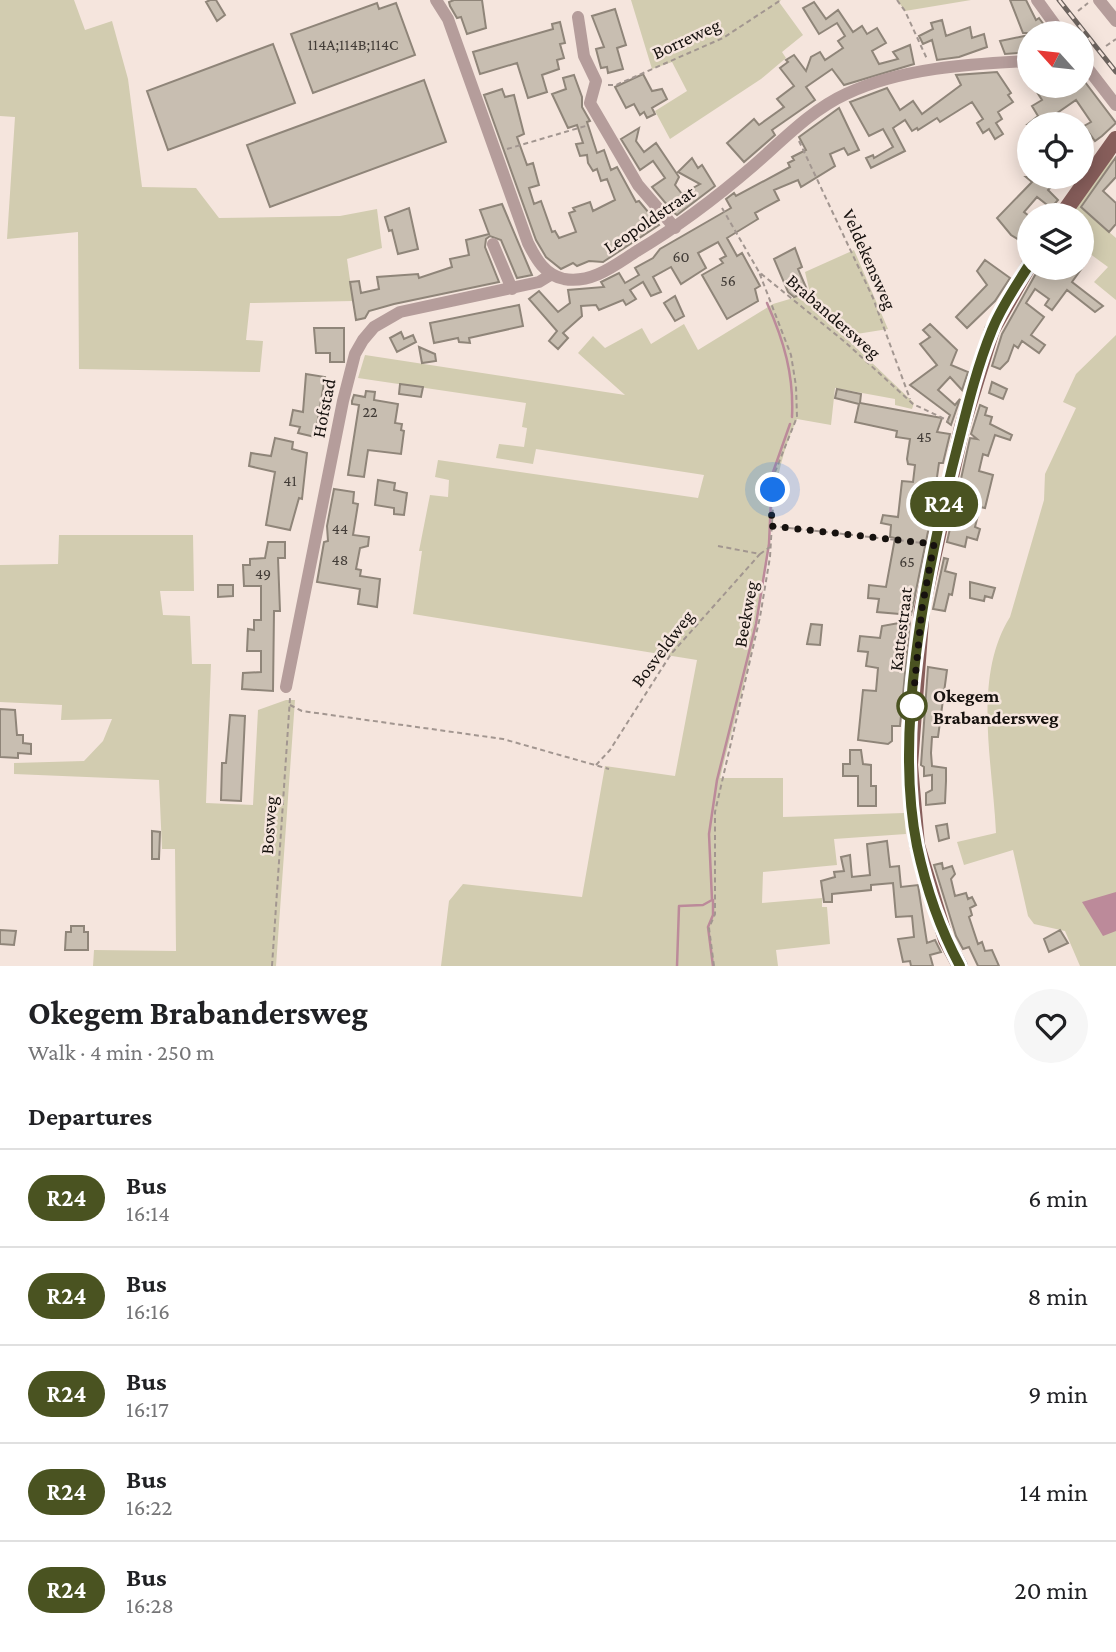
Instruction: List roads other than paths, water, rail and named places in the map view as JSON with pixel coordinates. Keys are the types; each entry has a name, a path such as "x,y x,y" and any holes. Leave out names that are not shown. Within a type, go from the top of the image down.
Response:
{"main road":[{"path":"1071,203 1116,139"},
{"name":"Kattestraat","path":"960,966 946,940 917,845 912,792 912,710 922,608 962,427 992,330 1020,280"}],"street":[{"path":"436,0 448,19 534,256 552,274"},
{"path":"1037,0 1052,21"},
{"path":"1099,0 1116,21"},
{"path":"578,16 584,56 596,86 590,103 638,185 675,228"},
{"name":"Leopoldstraat","path":"552,274 564,279 590,278 675,228 717,197 794,131 845,94 883,81 930,71 1017,62"},
{"path":"1094,77 1116,105"},
{"path":"494,244 512,289"},
{"name":"Hofstad","path":"286,687 355,354 374,327 400,312 512,289 538,282 552,274"}],"waterway":[{"path":"767,303 787,358 792,417"},
{"path":"677,966 679,906 703,905 712,900 709,834 717,780 756,624 769,544 772,475 790,424"},
{"path":"713,900 713,915 708,927 713,966"}],"railway":[{"path":"1059,0 1116,72"}],"place":[{"name":"Okegem Brabandersweg","path":"912,706"}]}
